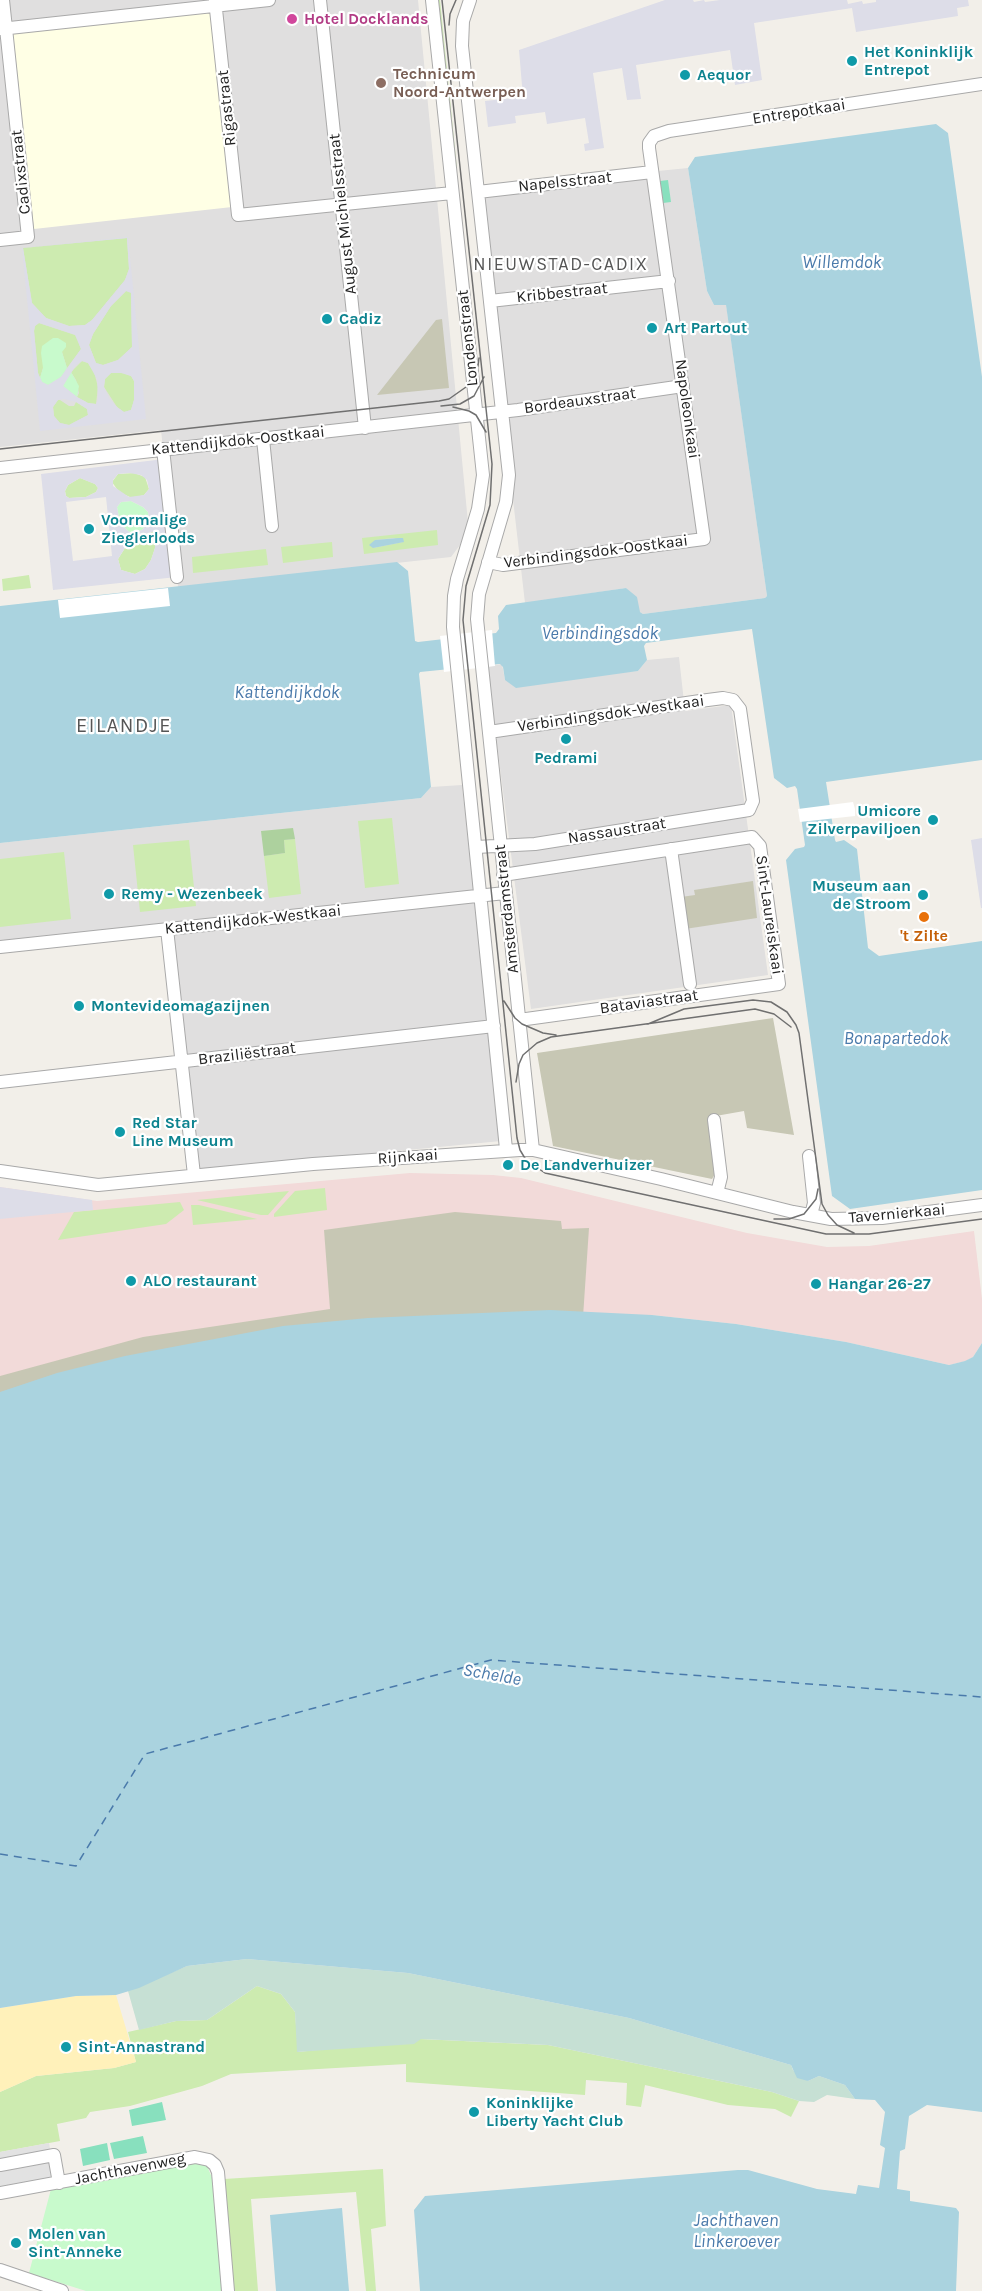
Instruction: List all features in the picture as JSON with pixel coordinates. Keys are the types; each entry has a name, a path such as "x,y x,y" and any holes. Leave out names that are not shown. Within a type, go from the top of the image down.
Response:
{"street":[{"name":"Cadixstraat","path":"0,240 28,237 3,29 3,0"},
{"path":"3,29 215,3 268,0"},
{"name":"August Michielsstraat","path":"320,0 365,428"},
{"name":"Londenstraat","path":"432,0 483,475 482,496 457,579 453,612 454,637"},
{"name":"Londenstraat","path":"470,0 464,13 462,32 482,191 490,302 509,466 507,502 479,594 482,667"},
{"name":"Rigastraat","path":"215,3 238,215 342,204"},
{"name":"Entrepotkaai","path":"652,172 649,143 657,134 982,84"},
{"name":"Napelsstraat","path":"482,191 652,172"},
{"name":"Napoleonkaai","path":"652,172 704,539"},
{"path":"342,204 452,193"},
{"name":"Kribbestraat","path":"490,302 669,281"},
{"name":"Bordeauxstraat","path":"477,415 683,386"},
{"name":"Kattendijkdok-Oostkaai","path":"0,468 477,415"},
{"path":"262,440 272,526"},
{"path":"163,449 177,577"},
{"name":"Verbindingsdok-Oostkaai","path":"488,562 503,565 704,539"},
{"name":"Amsterdamstraat","path":"454,637 506,1149"},
{"name":"Amsterdamstraat","path":"482,667 533,1150"},
{"name":"Verbindingsdok-Westkaai","path":"489,732 711,699 733,700 740,709 753,801"},
{"name":"Nassaustraat","path":"476,847 535,844 749,810 753,801"},
{"name":"Nassaustraat","path":"503,874 752,837 760,846"},
{"name":"Sint-Laureiskaai","path":"760,846 779,984"},
{"name":"Nassaustraat","path":"671,849 690,984"},
{"name":"Kattendijkdok-Westkaai","path":"0,947 505,893"},
{"path":"167,929 194,1175"},
{"name":"Bataviastraat","path":"519,1020 779,984"},
{"name":"Braziliëstraat","path":"0,1082 494,1026"},
{"path":"714,1120 721,1177 717,1193"},
{"name":"Rijnkaai","path":"0,1171 98,1185 506,1149 533,1150 811,1215"},
{"path":"809,1156 813,1192 811,1215"},
{"name":"Tavernierkaai","path":"811,1215 831,1219 882,1218 982,1205"},
{"name":"Jachthavenweg","path":"0,2165 54,2155 59,2182"},
{"name":"Jachthavenweg","path":"0,2193 195,2157 209,2160 218,2172 228,2291"},
{"path":"0,2270 62,2291"}],"shaded area":[{"path":"0,0 418,0 469,533 451,557 178,587 161,430 0,447"},
{"path":"665,0 693,0 694,2 704,0 705,2 847,0 848,4 862,1 863,4 876,2 876,0 968,0 969,6 957,8 958,16 856,32 852,8 754,23 762,80 735,85 730,50 636,65 641,99 627,100 622,68 593,73 604,148 585,151 584,144 589,143 585,118 547,124 545,112 515,116 516,123 488,127 485,101 523,97 519,50"},
{"path":"210,11 232,207 34,229 13,33"},
{"path":"688,168 707,291 714,305 726,304 767,596 643,614 626,588 525,603 477,189"},
{"path":"128,237 146,419 40,431 22,248","holes":["127,238 129,269 125,280 92,320 85,325 69,326 46,318 32,303 23,248","126,291 131,293 132,347 118,360 103,365 96,363 89,345 93,334 111,306","39,323 75,335 81,349 61,377 48,385 42,382 38,373 35,326","82,361 88,363 97,379 96,404 88,403 63,386 76,365","111,373 131,376 134,381 134,400 131,410 124,412 117,407 109,398 104,387 105,379","64,399 76,402 87,409 88,415 69,425 60,423 54,416 53,407 58,400"]},
{"path":"442,319 449,388 377,395 436,320"},
{"path":"164,459 177,577 53,590 41,474","holes":["118,474 141,475 147,480 149,489 144,495 129,497 113,486 113,480","80,478 95,484 98,488 96,492 86,497 69,498 65,491 68,485","106,497 112,556 73,561 66,502","131,501 148,512 148,523 142,530 132,533 120,523 117,507 121,502","153,532 155,536 155,548 151,560 145,569 135,574 121,570 118,559 125,548 141,535"]},
{"path":"679,657 685,711 731,705 768,975 531,1009 487,667 502,664 505,680 638,671 647,660"},
{"path":"462,785 501,1141 189,1171 163,923 0,941 0,843 421,798 431,787"},
{"path":"982,838 982,908 981,908 971,840"},
{"path":"753,881 757,918 685,929 681,897 695,895 694,890"},
{"path":"773,1018 794,1135 747,1128 744,1111 710,1117 717,1171 712,1179 553,1146 537,1053"},
{"path":"410,1173 521,1178 747,1233 827,1247 869,1246 974,1231 982,1299 982,1343 973,1357 949,1365 846,1342 736,1324 652,1315 0,1393 0,1187 97,1201"},
{"path":"0,1187 92,1200 93,1210 0,1219"},
{"path":"455,1212 561,1221 562,1229 589,1228 583,1317 0,1404 0,1376 143,1337 330,1309 324,1230"},
{"path":"247,1959 408,1973 629,2018 791,2065 793,2070 808,2081 819,2076 845,2085 855,2099 827,2095 814,2102 799,2101 772,2092 548,2045 421,2039 414,2044 297,2052 295,2012 281,1994 257,1986 207,2020 176,2021 139,2030 128,1991 187,1966"},
{"path":"49,2143 56,2183 0,2193 0,2152"}],"green space":[{"path":"436,0 440,0 457,169 454,169"},
{"path":"668,180 671,202 663,203 660,181"},
{"path":"127,238 129,269 125,280 92,320 85,325 69,326 46,318 32,303 23,248"},
{"path":"126,291 131,292 132,347 118,360 103,365 96,363 89,345 93,334 111,306"},
{"path":"39,323 76,335 81,349 67,368 62,352 43,368 40,378 34,331 35,326"},
{"path":"53,338 66,343 62,352 67,368 61,377 48,385 40,378 43,368 41,353 42,346"},
{"path":"82,361 88,363 94,372 98,387 96,404 88,403 77,397 79,393 76,380 71,372"},
{"path":"71,372 79,386 77,397 63,386"},
{"path":"121,372 131,376 134,381 134,400 131,410 124,412 117,407 104,387 105,379 111,373"},
{"path":"58,400 69,406 74,406 76,402 87,409 88,415 69,425 60,423 54,416 53,407"},
{"path":"134,473 145,477 149,489 144,495 132,498 119,492 112,482 118,474"},
{"path":"80,478 95,484 98,488 96,492 86,497 69,498 65,491 68,485"},
{"path":"131,501 143,507 148,512 149,518 142,530 132,533 120,523 117,507 121,502"},
{"path":"437,530 438,545 364,554 362,538","holes":["394,538 403,542 373,548 375,540"]},
{"path":"153,532 155,548 145,569 135,574 121,570 118,559 125,548 141,535"},
{"path":"332,542 333,557 283,563 281,547"},
{"path":"266,549 268,565 193,573 192,557"},
{"path":"29,575 31,588 3,591 2,579"},
{"path":"392,818 399,884 365,888 358,821"},
{"path":"293,828 295,839 284,840 285,853 264,856 261,831"},
{"path":"295,839 301,894 269,898 264,856 285,853 284,840"},
{"path":"189,840 196,906 140,912 133,845"},
{"path":"64,852 71,919 0,927 0,859"},
{"path":"325,1188 327,1210 274,1217 274,1214 295,1191"},
{"path":"289,1191 268,1215 197,1200"},
{"path":"180,1202 184,1210 166,1224 58,1240 74,1212"},
{"path":"191,1205 199,1205 257,1219 193,1225"},
{"path":"257,1986 281,1994 295,2012 298,2052 420,2039 548,2045 772,2092 799,2101 791,2117 775,2109 728,2105 645,2085 641,2107 626,2105 627,2083 586,2080 585,2095 406,2082 406,2064 231,2074 202,2086 130,2106 90,2112 86,2118 57,2124 60,2141 0,2152 0,2092 36,2076 114,2068 136,2062 128,2032 176,2021 207,2020"},
{"path":"162,2102 166,2120 132,2126 129,2110"},
{"path":"143,2136 147,2153 114,2159 110,2143"},
{"path":"107,2143 110,2160 83,2166 80,2149"},
{"path":"196,2162 207,2166 213,2180 222,2291 86,2291 29,2273 51,2189"},
{"path":"383,2169 386,2226 371,2229 376,2291 366,2291 356,2192 251,2199 258,2291 234,2291 224,2179"}],"sand":[{"name":"Sint-Annastrand","path":"116,1995 136,2062 114,2068 36,2076 0,2092 0,2008 76,1996"}],"water":[{"path":"936,124 948,133 982,377 982,760 826,782 835,840 836,842 844,840 857,849 868,948 879,956 982,941 982,1190 850,1209 832,1196 786,860 795,849 805,845 797,789 795,786 787,788 774,778 752,629 646,643 644,646 647,660 638,671 516,688 505,680 503,667 500,664 420,672 431,787 421,798 0,843 0,606 397,562 408,571 415,641 418,642 496,633 499,629 498,616 506,605 626,588 637,597 640,612 643,614 765,598 767,596 726,305 714,305 707,291 688,168 695,157"},
{"path":"403,538 404,542 373,548 369,545 375,540"},
{"path":"550,1310 652,1315 736,1324 846,1342 949,1365 973,1357 982,1343 982,2112 927,2105 909,2116 905,2149 900,2151 897,2189 910,2191 910,2201 956,2208 959,2212 956,2291 420,2291 414,2210 425,2196 738,2170 748,2170 817,2189 856,2194 858,2185 879,2188 885,2148 880,2145 885,2112 875,2100 855,2099 845,2085 819,2076 808,2081 797,2078 791,2065 629,2018 408,1973 247,1959 187,1966 139,1988 116,1995 76,1996 0,2008 0,1392 57,1373 125,1356 283,1326 368,1318"},
{"path":"342,2208 349,2291 276,2291 270,2215"}],"pier":[{"path":"168,588 170,606 60,618 58,600"},
{"path":"492,630 495,666 444,672 440,636"},
{"path":"853,802 855,816 800,822 798,809"}],"ferry route":[{"path":"0,1854 76,1866 145,1754 491,1660 982,1697"}],"tram line":[{"path":"442,0 492,464 490,505 466,586 463,620 520,1150 526,1160 545,1173 826,1234 869,1234 982,1219"},
{"path":"449,25 450,14 456,0"},
{"path":"0,449 439,401 449,399 466,387 478,366 479,358"},
{"path":"441,406 460,404 474,396 484,377"},
{"path":"453,407 476,415 486,432"},
{"path":"648,1024 684,1009 753,1000 771,1002 787,1012 799,1033 822,1204 837,1225 854,1233"},
{"path":"504,1001 515,1018 522,1024 543,1033 556,1035"},
{"path":"516,1082 523,1055 537,1043 551,1037 755,1009 774,1014 791,1027"},
{"path":"774,1219 789,1219 804,1214 816,1199 818,1189"}],"place":[{"name":"Hotel Docklands","path":"292,19"},
{"name":"Het Koninklijk Entrepot","path":"852,61"},
{"name":"Aequor","path":"685,75"},
{"name":"Technicum Noord-Antwerpen","path":"381,83"},
{"name":"Cadiz","path":"327,319"},
{"name":"Art Partout","path":"652,328"},
{"name":"Voormalige Zieglerloods","path":"89,529"},
{"name":"Pedrami","path":"566,739"},
{"name":"Umicore Zilverpaviljoen","path":"933,820"},
{"name":"Remy - Wezenbeek","path":"109,894"},
{"name":"Museum aan de Stroom","path":"923,895"},
{"name":"'t Zilte","path":"924,917"},
{"name":"Montevideomagazijnen","path":"79,1006"},
{"name":"Red Star Line Museum","path":"120,1132"},
{"name":"De Landverhuizer","path":"508,1165"},
{"name":"ALO restaurant","path":"131,1281"},
{"name":"Hangar 26-27","path":"816,1284"},
{"name":"Sint-Annastrand","path":"66,2047"},
{"name":"Koninklijke Liberty Yacht Club","path":"474,2112"},
{"name":"Molen van Sint-Anneke","path":"16,2243"}],"district":[{"name":"NIEUWSTAD-CADIX","path":"561,265"},
{"name":"EILANDJE","path":"124,726"}],"water label":[{"name":"Willemdok","path":"842,263"},
{"name":"Verbindingsdok","path":"600,634"},
{"name":"Kattendijkdok","path":"287,693"},
{"name":"Bonapartedok","path":"896,1039"},
{"name":"Schelde","path":"492,1675"},
{"name":"Jachthaven Linkeroever","path":"736,2231"}]}
